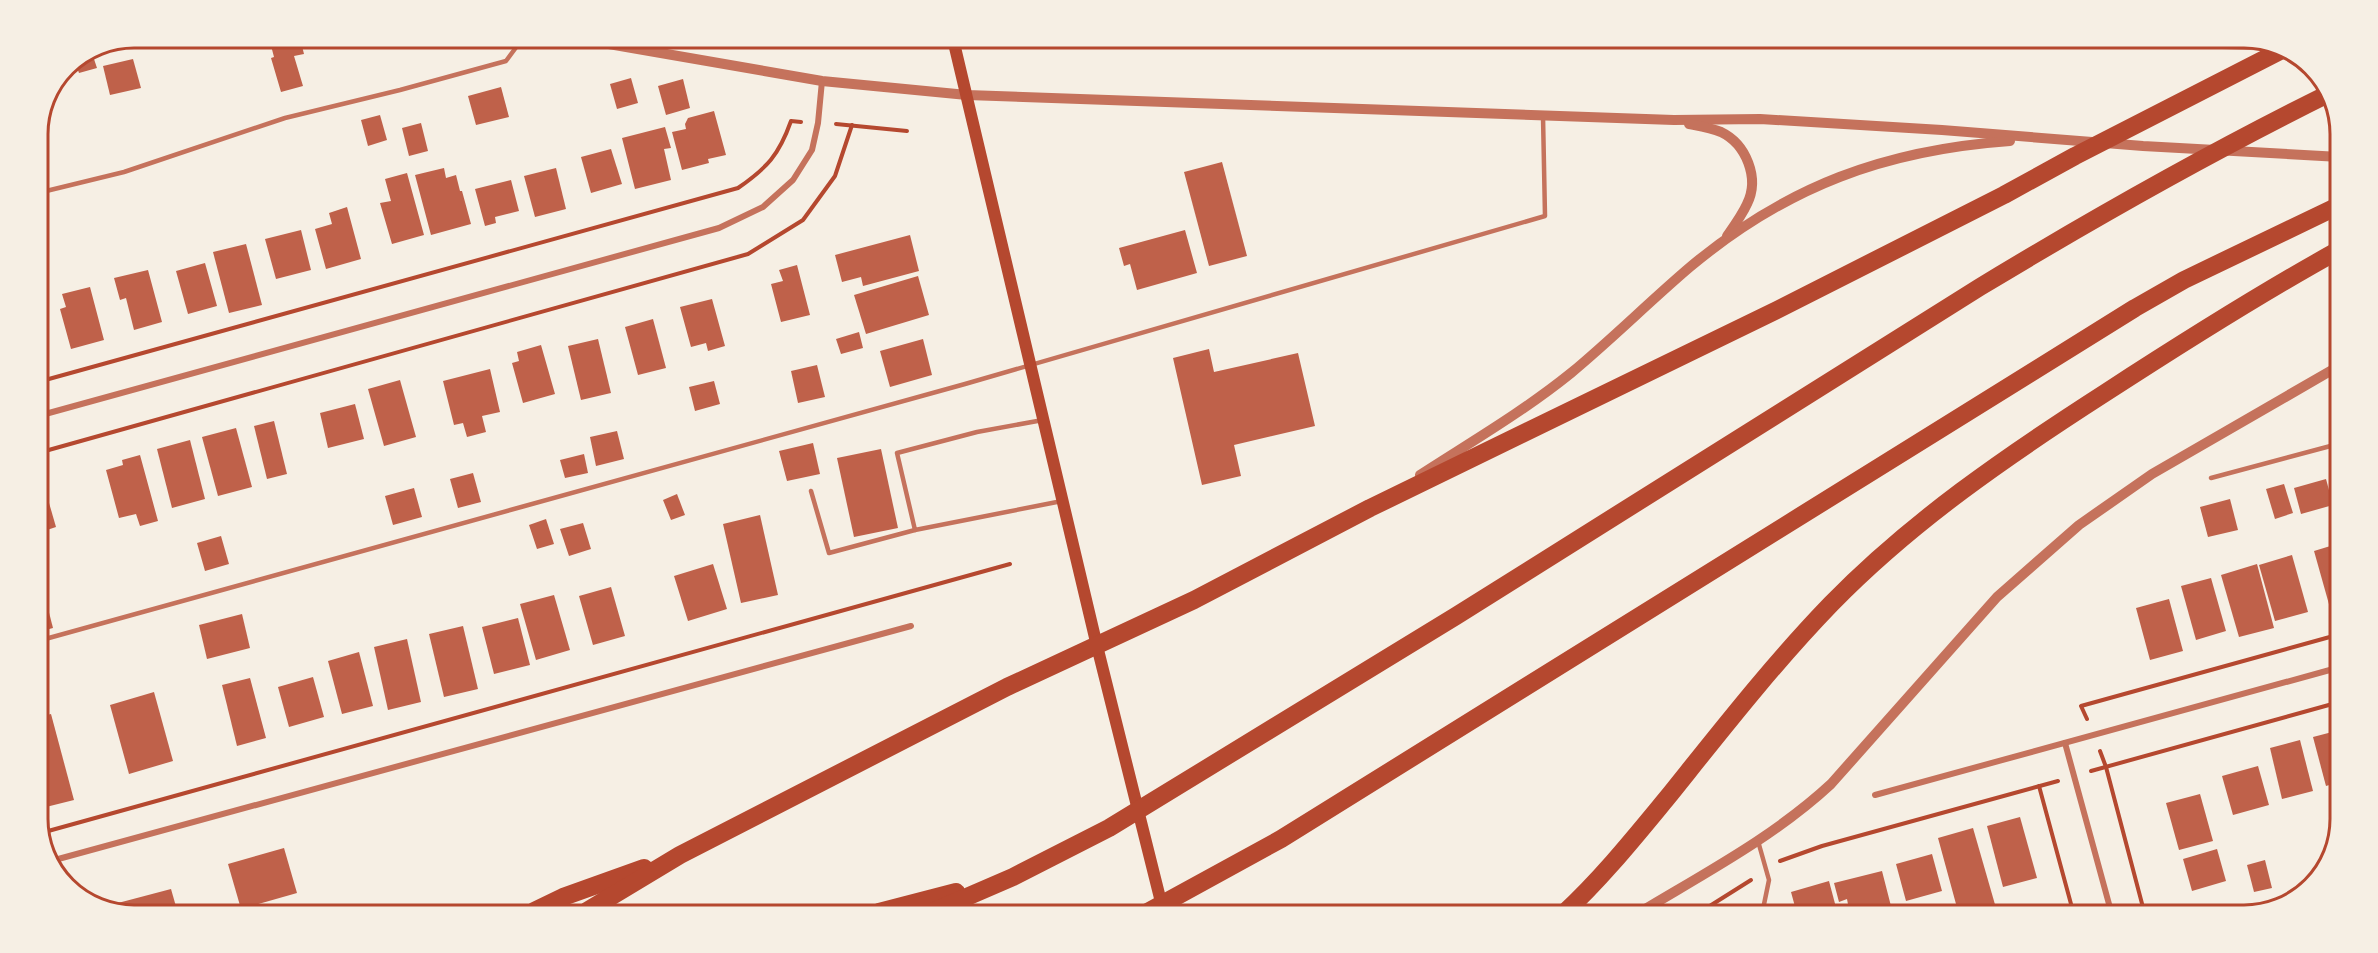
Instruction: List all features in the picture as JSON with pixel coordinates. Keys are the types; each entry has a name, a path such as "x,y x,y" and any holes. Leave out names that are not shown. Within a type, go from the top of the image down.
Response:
{"highway":[{"path":"597,905 680,855 1007,687 1194,600 1370,508 1687,355 2004,195 2274,54"},
{"path":"948,905 1013,877 1109,828 1254,741 2043,249 2154,184 2322,97"},
{"path":"1161,905 1281,839 2103,327 2184,280 2330,210"},
{"path":"1572,905 1633,840 1781,658 1877,559 1930,514 1994,467 2123,381 2249,302 2330,255"},
{"path":"546,905 680,855"},
{"path":"906,905 1013,877"}],"main road":[{"path":"955,48 1062,501 1162,905"}],"street":[{"path":"632,48 822,81 967,95 1674,120 1760,119 2330,156"},
{"path":"48,413 719,228 764,207 793,180 812,150 818,123 822,81"},
{"path":"1674,120 1724,134 1742,150 1748,162 1752,182 1750,198 1724,240"},
{"path":"1370,508 1529,404 1563,378 1724,240 1799,194 1876,163 1916,153 1959,146 2044,139"},
{"path":"1651,905 1804,809 1831,784 1997,597 2079,525 2152,474 2330,371"},
{"path":"58,859 911,626"},
{"path":"1875,795 2330,670"},
{"path":"2065,743 2109,905"}],"lane":[{"path":"48,191 124,172 285,118 506,61 516,48"},
{"path":"48,638 1030,365 1545,216 1543,114"},
{"path":"915,530 897,453 977,432 1043,420"},
{"path":"2211,478 2330,446"},
{"path":"812,491 829,554 915,530 1062,501"},
{"path":"1757,840 1769,880 1764,905"}],"path":[{"path":"48,379 738,188 764,170 782,146 791,122 907,131"},
{"path":"48,450 748,254 803,220 835,176 852,125"},
{"path":"49,831 1010,564"},
{"path":"1711,905 1779,862 1822,846 2330,705"},
{"path":"2039,786 2071,905"}],"building":[{"path":"272,48 302,48 304,54 294,56 303,86 281,92 271,58 274,57"},
{"path":"94,58 97,68 79,73 78,69"},
{"path":"133,59 141,88 110,95 103,66"},
{"path":"631,78 638,103 617,109 610,84"},
{"path":"683,79 690,108 666,115 658,86"},
{"path":"501,87 509,117 476,125 468,96"},
{"path":"714,111 726,155 708,159 709,163 682,170 672,132 686,129 685,124 688,118"},
{"path":"380,115 387,140 368,146 361,120"},
{"path":"421,123 428,151 409,156 402,128"},
{"path":"665,127 671,148 664,149 671,180 635,189 622,138"},
{"path":"611,149 622,184 591,193 581,157"},
{"path":"1222,162 1247,256 1209,266 1184,172"},
{"path":"444,168 446,178 456,175 471,224 431,235 415,175"},
{"path":"556,168 566,209 535,217 524,176"},
{"path":"407,173 424,235 392,244 380,203 391,201 385,179"},
{"path":"511,180 519,211 495,217 496,223 485,226 475,189"},
{"path":"347,207 361,259 326,269 315,229 332,224 329,213"},
{"path":"301,230 311,270 276,279 265,239"},
{"path":"1185,230 1197,273 1137,290 1130,264 1124,266 1119,248"},
{"path":"910,235 919,271 863,286 861,277 842,282 835,255"},
{"path":"246,244 262,305 229,313 213,252"},
{"path":"205,263 217,306 188,314 176,271"},
{"path":"797,265 810,315 781,322 771,284 783,281 779,270"},
{"path":"148,270 162,322 134,330 126,298 120,300 114,278"},
{"path":"918,276 929,315 866,334 854,295"},
{"path":"90,287 104,340 71,349 60,309 66,307 62,294"},
{"path":"712,299 725,346 708,351 706,343 691,347 680,307"},
{"path":"653,319 666,368 638,375 625,327"},
{"path":"859,332 863,348 841,354 836,339"},
{"path":"598,339 611,393 581,400 568,346"},
{"path":"923,339 932,375 890,387 880,351"},
{"path":"541,345 555,394 523,403 512,363 519,361 517,352"},
{"path":"1209,349 1214,372 1298,353 1315,426 1234,445 1241,476 1202,485 1173,358"},
{"path":"817,365 825,397 798,403 791,371"},
{"path":"490,369 500,412 482,416 486,432 467,437 463,423 454,425 443,381"},
{"path":"400,380 416,437 384,446 368,389"},
{"path":"714,381 720,404 695,411 689,387"},
{"path":"355,404 364,439 328,448 320,413"},
{"path":"274,421 287,474 267,479 254,426"},
{"path":"236,428 252,487 218,496 202,437"},
{"path":"617,431 624,459 596,466 590,437"},
{"path":"190,440 205,499 172,508 157,449"},
{"path":"813,443 820,474 787,481 779,451"},
{"path":"881,449 898,528 854,537 837,458"},
{"path":"584,454 588,473 565,478 560,460"},
{"path":"140,455 158,521 140,526 136,514 119,518 106,470 123,465 122,460"},
{"path":"473,473 481,502 458,508 450,479"},
{"path":"2326,479 2330,506 2301,514 2294,488"},
{"path":"2284,484 2293,513 2275,519 2266,489"},
{"path":"414,488 422,517 393,525 385,496"},
{"path":"677,494 685,515 671,520 663,500"},
{"path":"48,499 56,527 48,530"},
{"path":"2230,499 2238,530 2208,537 2200,507"},
{"path":"760,515 778,595 741,603 723,524"},
{"path":"546,519 554,544 537,549 529,525"},
{"path":"583,523 591,549 569,556 560,529"},
{"path":"221,536 229,564 205,571 197,543"},
{"path":"2330,546 2330,608 2314,551"},
{"path":"2292,555 2308,612 2275,621 2259,565"},
{"path":"713,564 727,609 688,621 674,576"},
{"path":"2257,564 2274,628 2239,637 2221,575"},
{"path":"2211,578 2226,631 2196,640 2181,586"},
{"path":"611,587 625,636 593,645 579,596"},
{"path":"554,595 570,650 536,660 520,604"},
{"path":"2169,599 2183,651 2150,660 2136,608"},
{"path":"48,609 53,628 48,629"},
{"path":"242,614 250,648 207,659 199,625"},
{"path":"518,618 530,665 494,674 482,627"},
{"path":"463,626 478,689 444,697 429,634"},
{"path":"407,639 421,702 388,710 374,647"},
{"path":"359,652 373,706 342,714 328,661"},
{"path":"313,677 324,717 289,727 278,687"},
{"path":"250,678 266,738 237,746 222,685"},
{"path":"154,692 173,761 129,774 110,705"},
{"path":"51,714 74,800 48,806 48,715"},
{"path":"2330,733 2330,785 2326,786 2313,737"},
{"path":"2300,740 2313,791 2282,799 2270,748"},
{"path":"2258,766 2269,805 2233,815 2222,776"},
{"path":"2200,794 2213,841 2179,850 2166,803"},
{"path":"2020,817 2037,878 2003,887 1987,826"},
{"path":"1973,828 1995,905 1956,905 1938,838"},
{"path":"284,848 297,893 255,905 240,905 228,864"},
{"path":"2217,849 2226,881 2192,891 2183,859"},
{"path":"1932,854 1942,891 1906,901 1896,864"},
{"path":"2265,860 2272,888 2254,892 2247,865"},
{"path":"1882,871 1891,905 1848,905 1847,899 1839,902 1834,883"},
{"path":"1829,881 1835,905 1795,905 1791,892"},
{"path":"171,889 176,905 134,905 118,903"}]}
